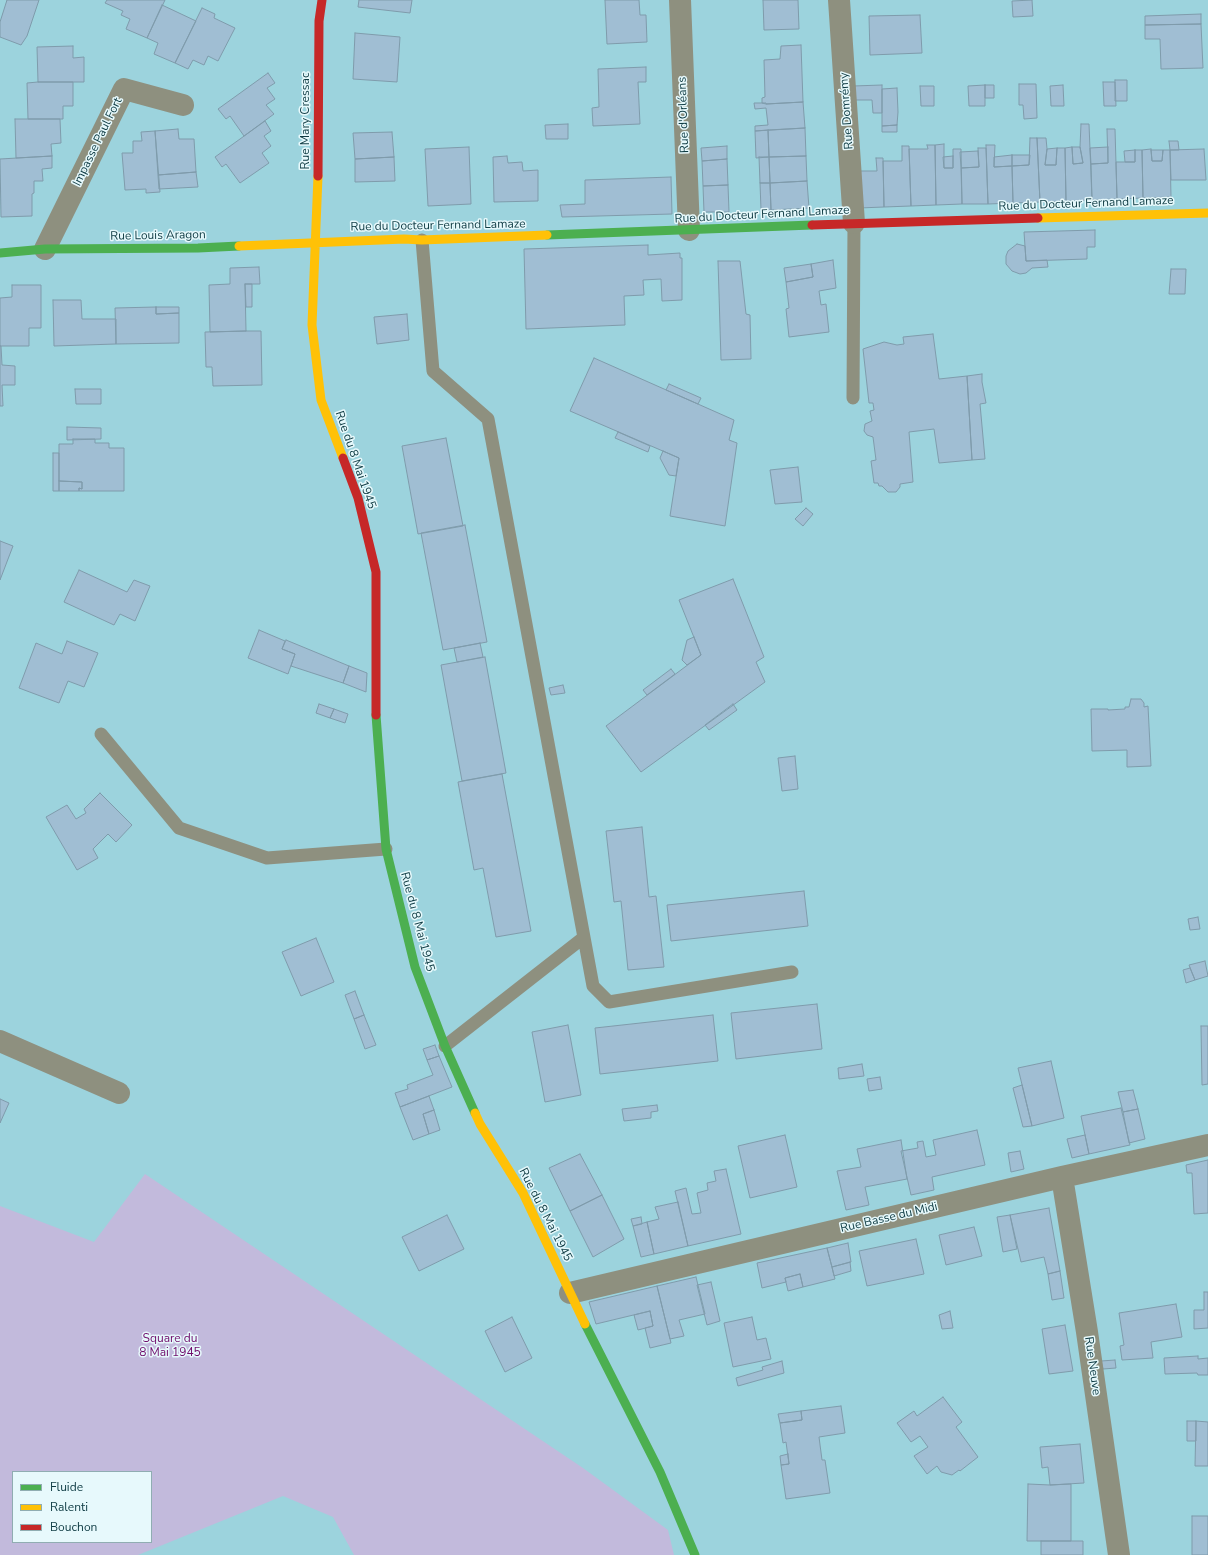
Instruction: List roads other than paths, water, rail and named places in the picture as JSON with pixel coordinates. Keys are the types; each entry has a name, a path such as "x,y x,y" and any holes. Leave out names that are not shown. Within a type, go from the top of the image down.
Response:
{"street":[{"name":"Rue Mary Cressac","path":"317,242 319,21 322,0"},
{"name":"Rue d'Orléans","path":"680,0 689,230"},
{"name":"Rue Domrémy","path":"839,0 854,223"},
{"name":"Impasse Paul Fort","path":"45,249 124,89 183,105"},
{"name":"Rue du Docteur Fernand Lamaze","path":"317,242 404,239 422,240 854,223 1208,213"},
{"name":"Rue Louis Aragon","path":"0,252 45,249 198,248 317,242"},
{"name":"Rue du 8 Mai 1945","path":"317,242 312,325 321,400 358,498 376,572 376,701 386,849 415,967 445,1046 480,1124 523,1193 570,1293 660,1472 695,1555"},
{"path":"0,1040 119,1092"},
{"name":"Rue Basse du Midi","path":"570,1293 1062,1177 1208,1145"},
{"name":"Rue Neuve","path":"1062,1177 1087,1332 1119,1555"}],"lane":[{"path":"853,398 854,223"},
{"path":"422,240 433,370 488,419 592,986 609,1002 792,972"},
{"path":"101,734 179,828 267,858 386,849"},
{"path":"445,1046 583,938"}],"park label":[{"name":"Square du 8 Mai 1945","path":"170,1346"}]}
